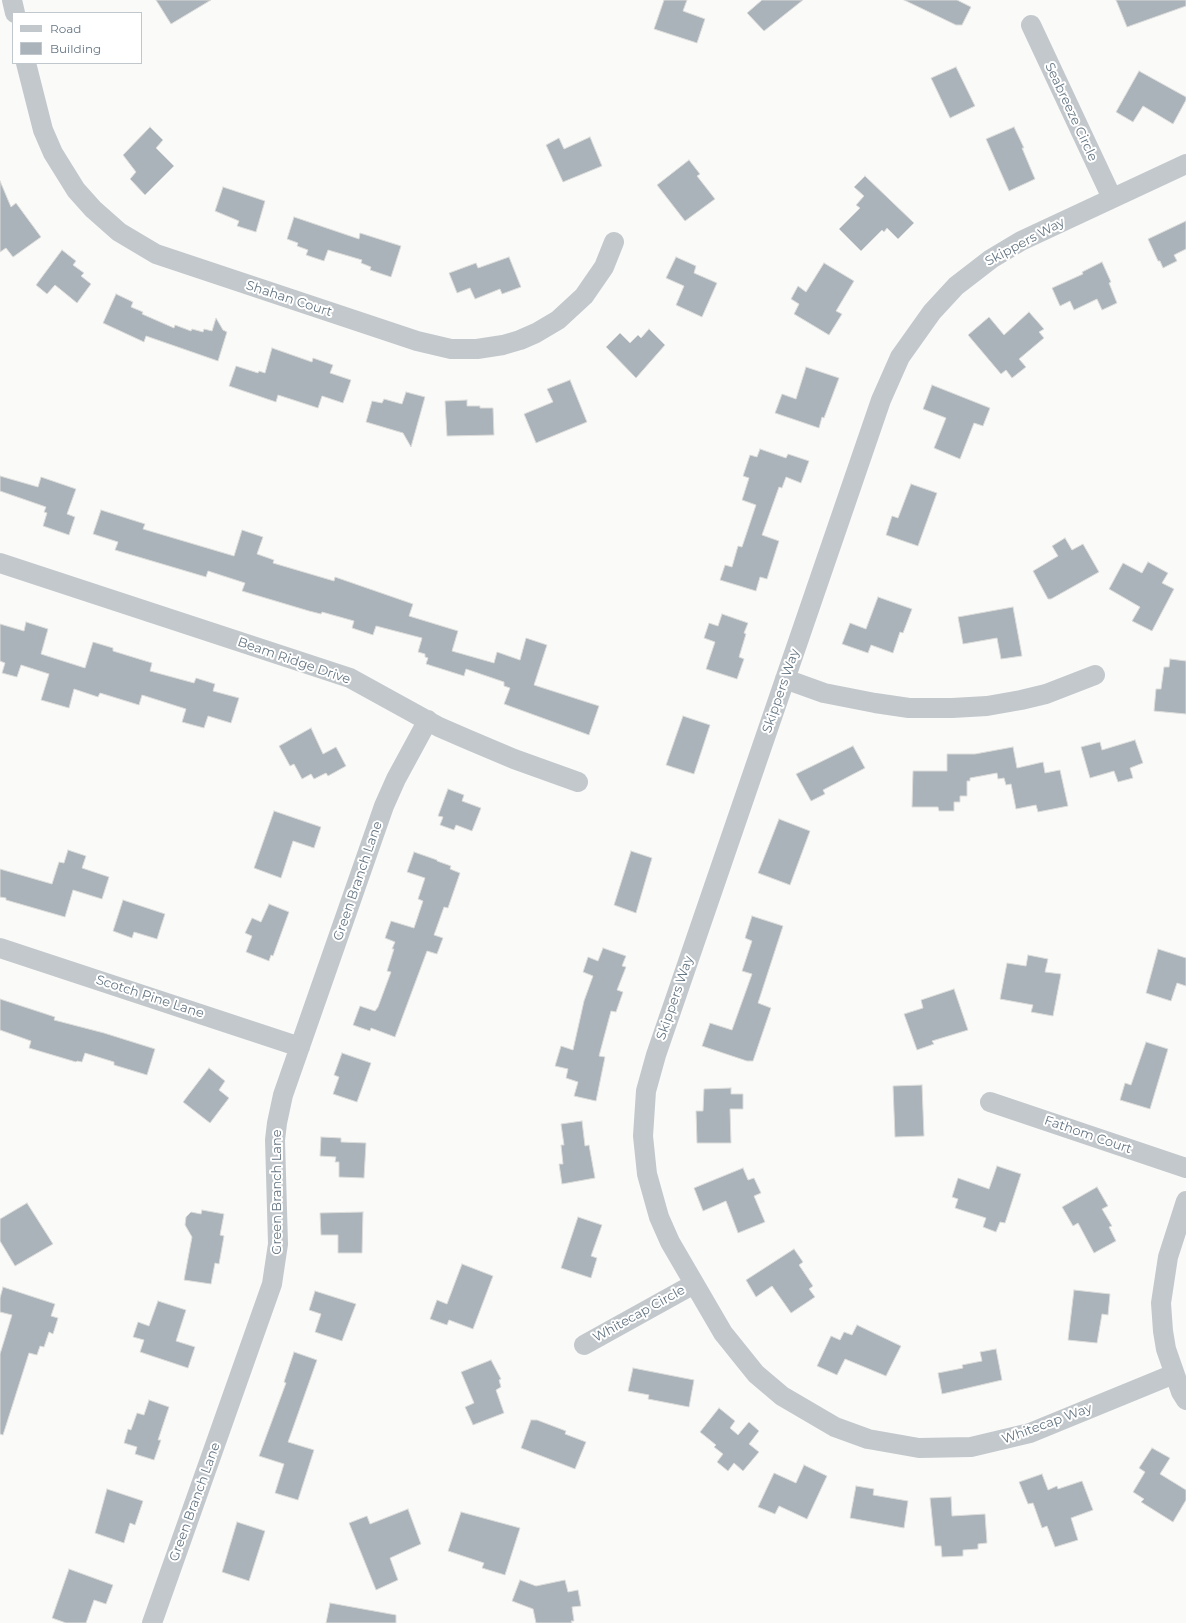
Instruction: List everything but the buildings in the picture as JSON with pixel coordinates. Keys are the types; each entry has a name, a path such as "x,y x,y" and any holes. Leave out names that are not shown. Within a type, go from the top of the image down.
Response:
{"street":[{"path":"12,0 15,12"},
{"name":"Seabreeze Circle","path":"1031,25 1112,198"},
{"name":"Shahan Court","path":"26,64 41,123 53,153 66,176 81,196 119,232 156,254 417,341 451,349 477,349 509,344 536,333 558,320 584,296 604,267 614,242"},
{"name":"Skippers Way","path":"694,1284 662,1226 650,1192 645,1164 643,1136 646,1091 658,1048 881,400 900,358 915,334 932,312 956,286 986,262 1021,241 1186,164"},
{"name":"Beam Ridge Drive","path":"0,563 343,676 439,727 514,759 578,782"},
{"path":"785,679 824,693 875,704 909,708 952,708 987,706 1021,700 1046,694 1095,675"},
{"name":"Green Branch Lane","path":"152,1623 272,1284 278,1244 275,1146 277,1123 283,1095 384,806 396,779 428,720"},
{"name":"Scotch Pine Lane","path":"0,948 300,1047"},
{"name":"Fathom Court","path":"990,1102 1186,1168"},
{"path":"1186,1201 1168,1257 1161,1303 1162,1331 1166,1349 1174,1374 1186,1400"},
{"name":"Whitecap Circle","path":"584,1345 694,1284"},
{"name":"Whitecap Way","path":"694,1284 723,1333 756,1374 782,1396 804,1410 835,1427 868,1439 919,1448 971,1447 1030,1433 1174,1374"}]}
